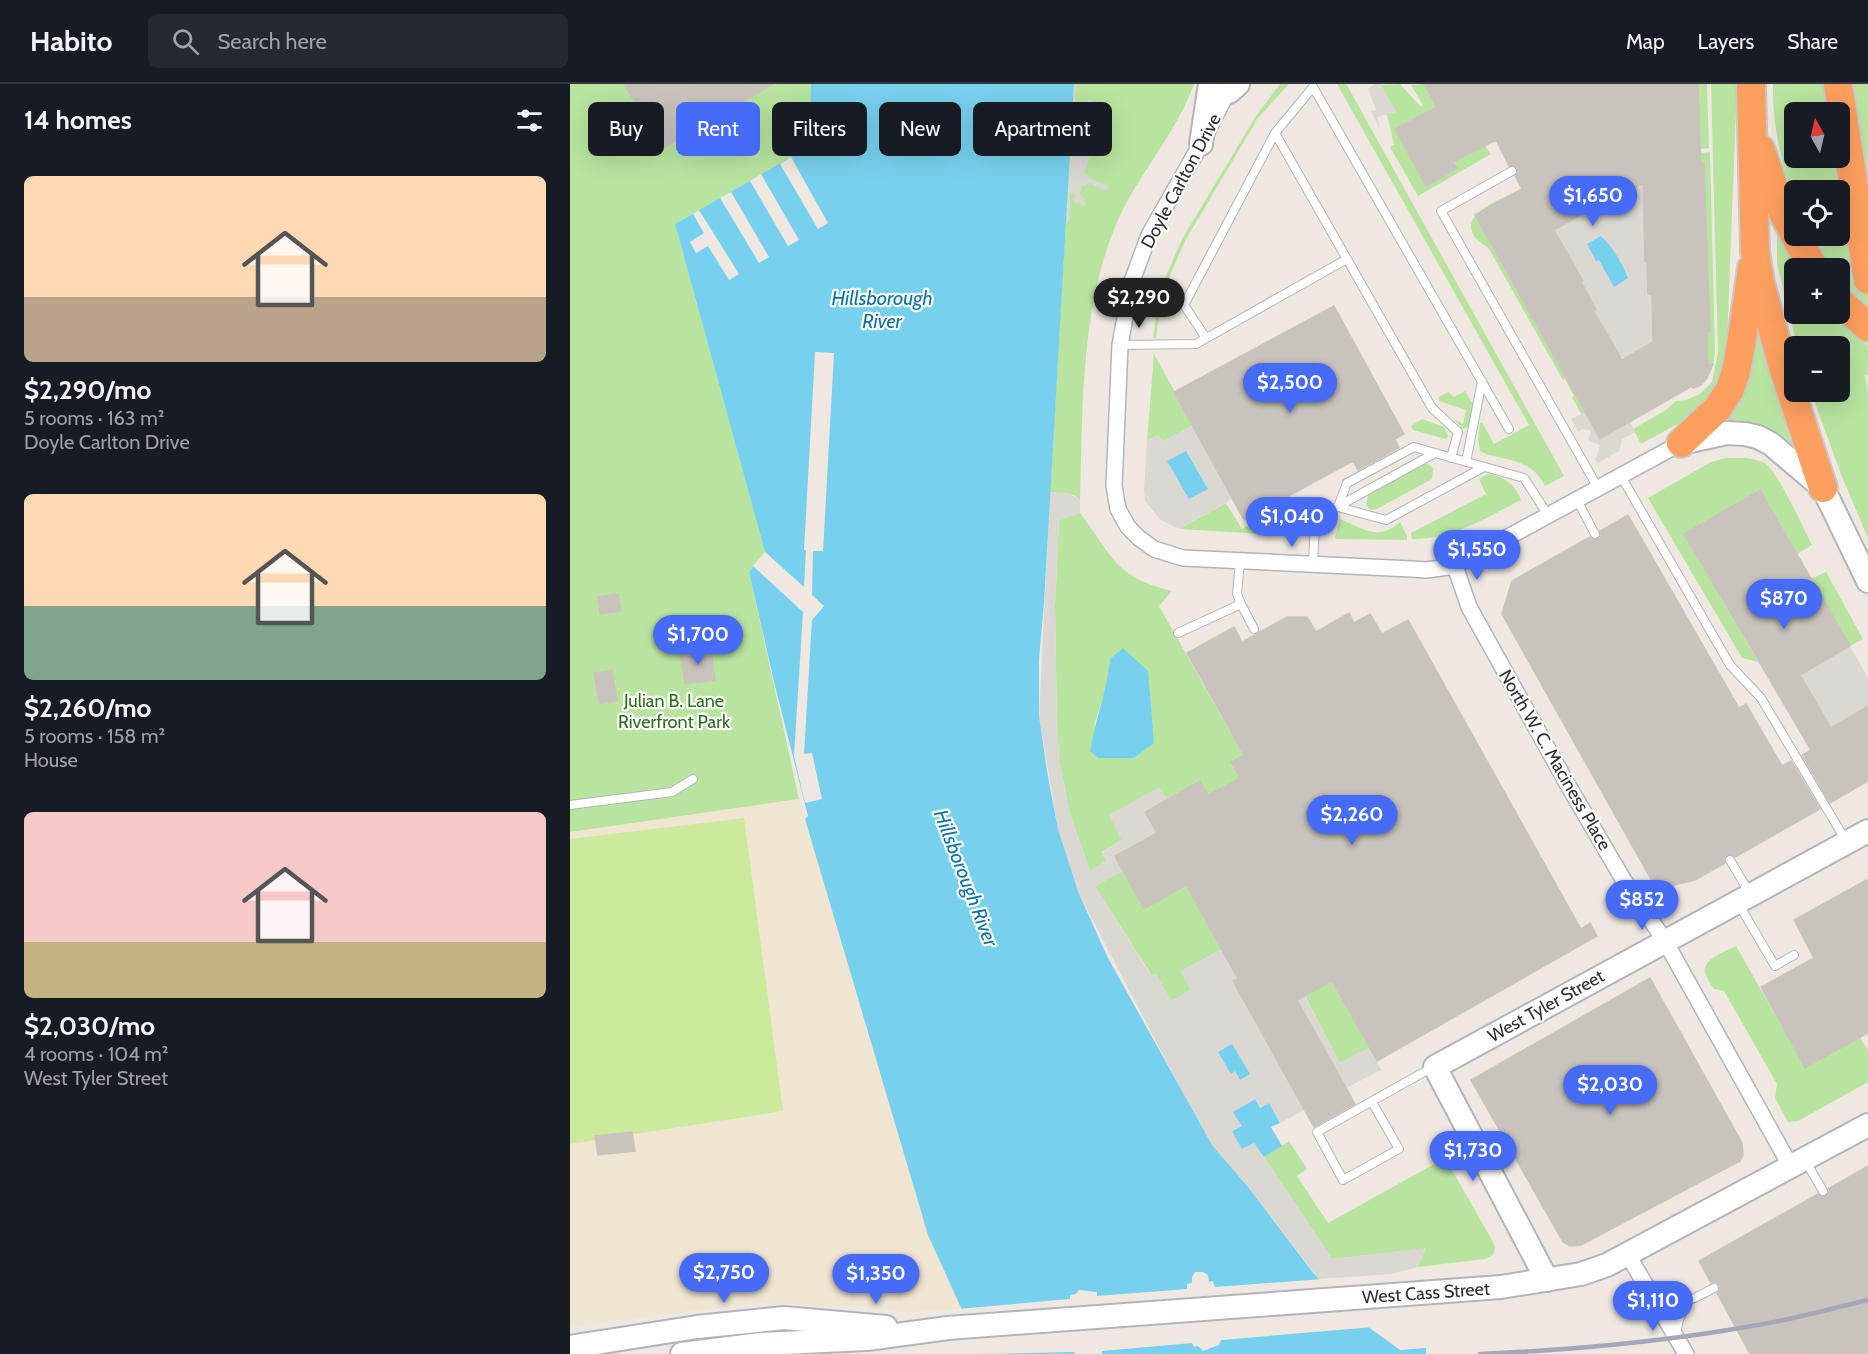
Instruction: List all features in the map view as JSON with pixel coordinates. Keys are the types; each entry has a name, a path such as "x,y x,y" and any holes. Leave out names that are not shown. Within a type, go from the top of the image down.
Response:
{"highway":[{"path":"1751,84 1755,251 1767,312 1783,368 1823,488"},
{"path":"1838,84 1868,278"},
{"path":"1751,115 1773,186 1784,210"},
{"path":"1681,443 1718,408 1729,391 1736,372 1755,251"},
{"path":"1850,311 1868,327"}],"street":[{"path":"1201,144 1227,86"},
{"name":"Doyle Carlton Drive","path":"1201,144 1149,235 1131,284 1120,345 1114,486 1118,509 1128,527 1154,549 1183,558 1240,561"},
{"path":"1240,561 1427,570 1455,566 1681,443 1727,433 1758,437 1782,453 1823,488 1868,580"},
{"name":"North W. C. Maciness Place","path":"1455,566 1469,607 1563,777 1623,879 1665,941 1798,1164"},
{"name":"West Tyler Street","path":"1435,1067 1868,831"},
{"path":"1435,1067 1547,1280"},
{"name":"West Cass Street","path":"694,1353 761,1344 867,1339 948,1328 1501,1287 1581,1274 1628,1255 1868,1125"},
{"path":"1628,1255 1686,1354"},
{"name":"West Cass Street","path":"570,1347 697,1327 784,1318 849,1322 884,1327 948,1328"},
{"path":"694,1353 697,1327"}],"lane":[{"path":"1206,338 1184,305 1275,133 1313,87 1509,429"},
{"path":"1275,133 1432,408 1458,432 1451,458"},
{"path":"1512,171 1441,211 1598,488"},
{"path":"1120,345 1196,344 1347,259"},
{"path":"1466,462 1482,381"},
{"path":"1338,507 1347,483 1414,447 1524,477 1548,515"},
{"path":"1313,565 1315,519 1435,453"},
{"path":"1338,507 1386,519 1484,467"},
{"path":"1621,476 1730,665 1761,698 1847,842"},
{"path":"1577,500 1595,534"},
{"path":"1240,561 1238,594 1254,629"},
{"path":"1178,633 1241,604"},
{"path":"570,806 672,792 693,778"},
{"path":"1730,860 1744,898 1775,966 1794,955"},
{"path":"1372,1102 1399,1149 1343,1180 1317,1132 1435,1067"},
{"path":"1798,1164 1823,1191"},
{"path":"1649,1292 1667,1302 1686,1303 1714,1288"},
{"path":"1676,1338 1679,1320 1686,1303"}],"shaded area":[{"path":"1074,84 1076,84 1075,102 1073,102"},
{"path":"1374,84 1381,84 1396,112 1377,117 1380,130 1371,111 1376,110 1368,89"},
{"path":"1069,156 1090,156 1084,172 1089,178 1108,186 1105,191 1090,183 1081,187 1080,194 1087,204 1082,207 1079,202 1077,204 1072,199 1075,197 1074,193 1070,193 1069,220 1065,226"},
{"path":"1647,176 1643,188 1645,262 1647,262 1652,294 1653,333 1658,342 1632,360 1613,355 1612,343 1593,310 1596,309 1581,282 1583,280 1562,244 1549,239 1555,220 1567,223 1594,207 1596,210 1632,189"},
{"path":"1585,412 1601,439 1630,422 1635,432 1622,439 1619,451 1598,463 1594,459 1597,457 1600,445 1588,441 1591,431 1582,429 1578,431 1571,419"},
{"path":"1193,425 1232,499 1179,529 1161,520 1145,501 1147,441 1158,435 1162,442"},
{"path":"1050,492 1069,493 1080,500 1080,513 1059,520 1055,606 1057,723 1059,759 1070,814 1090,870 1106,861 1102,853 1122,840 1109,815 1159,787 1167,799 1145,812 1164,846 1115,856 1123,871 1095,886 1151,976 1156,973 1171,1001 1191,990 1181,971 1222,949 1279,949 1340,1062 1369,1048 1381,1070 1280,1123 1269,1103 1260,1108 1254,1099 1234,1112 1242,1126 1232,1131 1254,1142 1332,1259 1425,1248 1418,1267 1392,1274 1319,1279 1248,1187 1212,1145 1079,894 1058,829 1039,716"},
{"path":"1850,646 1868,678 1868,706 1831,728 1812,697 1788,711 1775,689"},
{"path":"799,799 928,1235 962,1309 905,1312 867,1307 753,1303 570,1327 570,832"}],"green space":[{"name":"Julian B. Lane Riverfront Park","path":"570,84 811,84 810,102 772,102 772,156 792,156 675,224 765,552 749,572 799,799 570,832"},
{"path":"1074,84 1194,84 1177,121 1124,208 1104,260 1089,327 1083,396 1080,500 1074,495 1050,492 1070,156 1112,156 1112,102 1073,102"},
{"path":"1280,84 1289,84 1258,118 1185,241 1162,294 1156,338 1153,338 1160,290 1182,239 1256,116"},
{"path":"1337,84 1346,84 1349,89 1564,476 1545,486 1534,471 1520,463 1480,451 1478,439 1480,423 1482,422 1494,444 1529,425"},
{"path":"1400,84 1421,107 1423,105 1411,85 1424,84 1437,107 1395,129 1426,186 1457,169 1453,162 1485,146 1491,154 1418,196 1390,147 1394,145 1387,114 1396,112 1380,85"},
{"path":"1698,84 1707,84 1709,148 1700,149"},
{"path":"1711,84 1737,84 1727,343 1723,369 1718,384 1703,404 1674,426 1641,444 1633,429 1666,410 1676,401 1686,400 1700,394 1712,382 1718,352"},
{"path":"1773,84 1826,84 1829,102 1784,102 1784,166 1774,113"},
{"path":"1849,84 1868,84 1868,208"},
{"path":"1710,152 1715,354 1713,364 1708,365 1707,331 1710,331 1704,163 1700,163 1700,153"},
{"path":"1785,168 1837,168 1839,180 1788,180"},
{"path":"1512,193 1519,207 1585,412 1581,414 1565,379 1563,380 1489,249 1475,238 1471,228 1472,221 1482,209"},
{"path":"1868,213 1868,312 1850,292 1850,258 1825,258 1817,246 1850,246 1850,216"},
{"path":"1777,235 1794,258 1784,258 1784,292 1777,263"},
{"path":"1792,324 1846,324 1868,346 1868,375 1865,375 1868,394 1868,538 1842,477 1815,402 1850,402 1850,336 1795,336"},
{"path":"1755,325 1794,453 1719,429"},
{"path":"1154,354 1193,425 1162,442 1158,435 1147,441"},
{"path":"1465,391 1473,404 1468,427 1463,429 1454,419 1463,424 1466,410 1439,401 1439,397 1448,392 1454,397"},
{"path":"1422,419 1444,427 1448,436 1446,439 1413,430 1411,426"},
{"path":"1726,458 1754,459 1769,466 1812,545 1797,554 1684,534 1758,662 1742,658 1648,498 1711,462"},
{"path":"1423,464 1428,464 1433,468 1432,479 1377,509 1370,510 1366,505 1368,495"},
{"path":"1488,474 1509,482 1521,500 1455,532 1412,539 1411,533 1486,494 1479,479"},
{"path":"1297,500 1291,518 1291,527 1295,536 1179,529 1226,503 1242,529"},
{"path":"1080,513 1108,553 1126,572 1138,579 1172,591 1159,606 1233,737 1249,729 1259,747 1231,762 1240,778 1208,795 1200,781 1167,799 1110,815 1122,840 1102,852 1106,861 1090,871 1070,814 1059,759 1055,606 1059,520","holes":["1110,659 1134,758 1094,725 1108,682"]},
{"path":"1340,519 1363,529 1377,532 1392,528 1400,522 1407,540 1336,539"},
{"path":"1826,572 1863,639 1850,646 1811,579"},
{"path":"744,818 783,1111 570,1144 570,839"},
{"path":"1164,846 1222,949 1181,971 1191,990 1171,1001 1156,974 1152,976 1095,886 1123,871 1144,908 1174,892"},
{"path":"1736,946 1805,1067 1860,1037 1868,1051 1868,1082 1798,1121 1788,1122 1775,1098 1777,1084 1724,991 1714,989 1707,979 1705,967 1707,963"},
{"path":"1332,981 1369,1048 1340,1063 1305,996"},
{"path":"1289,1141 1307,1169 1297,1176 1328,1223 1445,1158 1492,1240 1495,1248 1493,1255 1485,1259 1418,1267 1425,1249 1332,1259 1264,1157"}],"water":[{"name":"Hillsborough River","path":"811,84 1074,84 1073,102 973,102 973,156 1070,156 1039,659 1039,716 1058,829 1079,894 1108,958 1212,1145 1345,1310 1400,1350 1426,1348 1426,1354 982,1354 928,1235 805,819 808,816 749,572 765,552 675,224 792,156 867,156 867,102 810,102"},
{"path":"1601,236 1617,256 1628,278 1614,287 1587,244"},
{"path":"1186,451 1208,489 1189,499 1167,461"},
{"path":"1123,648 1148,671 1154,743 1134,758 1098,758 1090,751 1110,659"},
{"path":"1232,1044 1250,1074 1240,1080 1235,1071 1231,1074 1218,1052"},
{"path":"1255,1099 1260,1108 1269,1103 1280,1123 1271,1127 1282,1146 1264,1157 1254,1143 1242,1149 1232,1131 1242,1126 1233,1112"}],"pier":[{"path":"791,157 828,223 818,229 780,164"},
{"path":"761,174 799,240 788,246 750,181"},
{"path":"731,192 769,257 759,263 720,198"},
{"path":"699,210 739,274 729,280 708,246 696,253 690,242 704,233 693,214"},
{"path":"815,352 834,353 823,551 813,551 812,595 824,606 812,620 804,754 812,753 822,799 805,803 794,756 803,612 753,566 765,552 804,587"},
{"path":"1195,1272 1208,1275 1209,1282 1213,1281 1215,1287 1323,1279 1347,1308 1374,1327 1221,1340 1219,1345 1203,1351 1198,1346 1194,1347 1192,1343 1102,1351 1102,1354 1075,1354 1074,1352 979,1354 958,1309 1070,1299 1070,1295 1076,1294 1079,1290 1097,1292 1097,1296 1187,1289 1187,1284 1192,1283"}],"building":[{"path":"624,84 773,84 742,102 676,102 676,141 664,148 664,102 635,102"},
{"path":"1424,84 1698,84 1701,163 1704,163 1710,331 1707,331 1708,365 1713,364 1701,385 1693,388 1692,386 1600,439 1475,215 1522,189 1515,176 1517,169 1515,166 1509,166 1496,140 1453,162 1457,169 1426,186 1395,129 1437,107","holes":["1643,183 1645,262 1647,262 1648,294 1652,294 1653,342 1622,360 1593,310 1596,309 1581,282 1583,281 1554,230"]},
{"path":"1334,306 1404,434 1395,439 1399,448 1358,470 1353,461 1244,520 1174,392"},
{"path":"1760,490 1850,646 1800,675 1831,728 1868,706 1868,781 1830,803 1802,755 1811,750 1684,534"},
{"path":"1628,515 1739,708 1746,704 1782,766 1791,761 1820,809 1735,857 1727,855 1725,863 1695,880 1666,887 1652,881 1502,614 1512,581 1590,537 1594,540 1598,539 1601,535 1600,531"},
{"path":"618,594 621,611 600,614 598,597"},
{"path":"1349,613 1354,623 1370,614 1382,634 1408,620 1581,929 1590,923 1597,936 1377,1061 1332,981 1297,1000 1355,1104 1314,1127 1233,981 1238,979 1186,885 1144,909 1115,856 1157,833 1145,812 1200,781 1208,795 1240,778 1231,762 1244,755 1187,653 1234,627 1242,642 1287,617 1307,617 1316,632"},
{"path":"711,649 715,680 685,684 680,653"},
{"path":"612,670 617,701 599,704 594,673"},
{"path":"1868,879 1868,1033 1805,1068 1761,987 1814,958 1794,920"},
{"path":"1650,978 1742,1143 1743,1155 1740,1161 1581,1245 1570,1246 1563,1242 1471,1080"},
{"path":"632,1132 635,1151 598,1155 595,1136"},
{"path":"1868,1166 1868,1354 1750,1354 1717,1293 1720,1289 1719,1285 1715,1282 1711,1283 1699,1261 1818,1194 1826,1196 1828,1189"}],"tunnel":[{"path":"1807,1354 1868,1340"}],"railway":[{"path":"1480,1354 1582,1348 1684,1337 1781,1321 1868,1300"}]}
